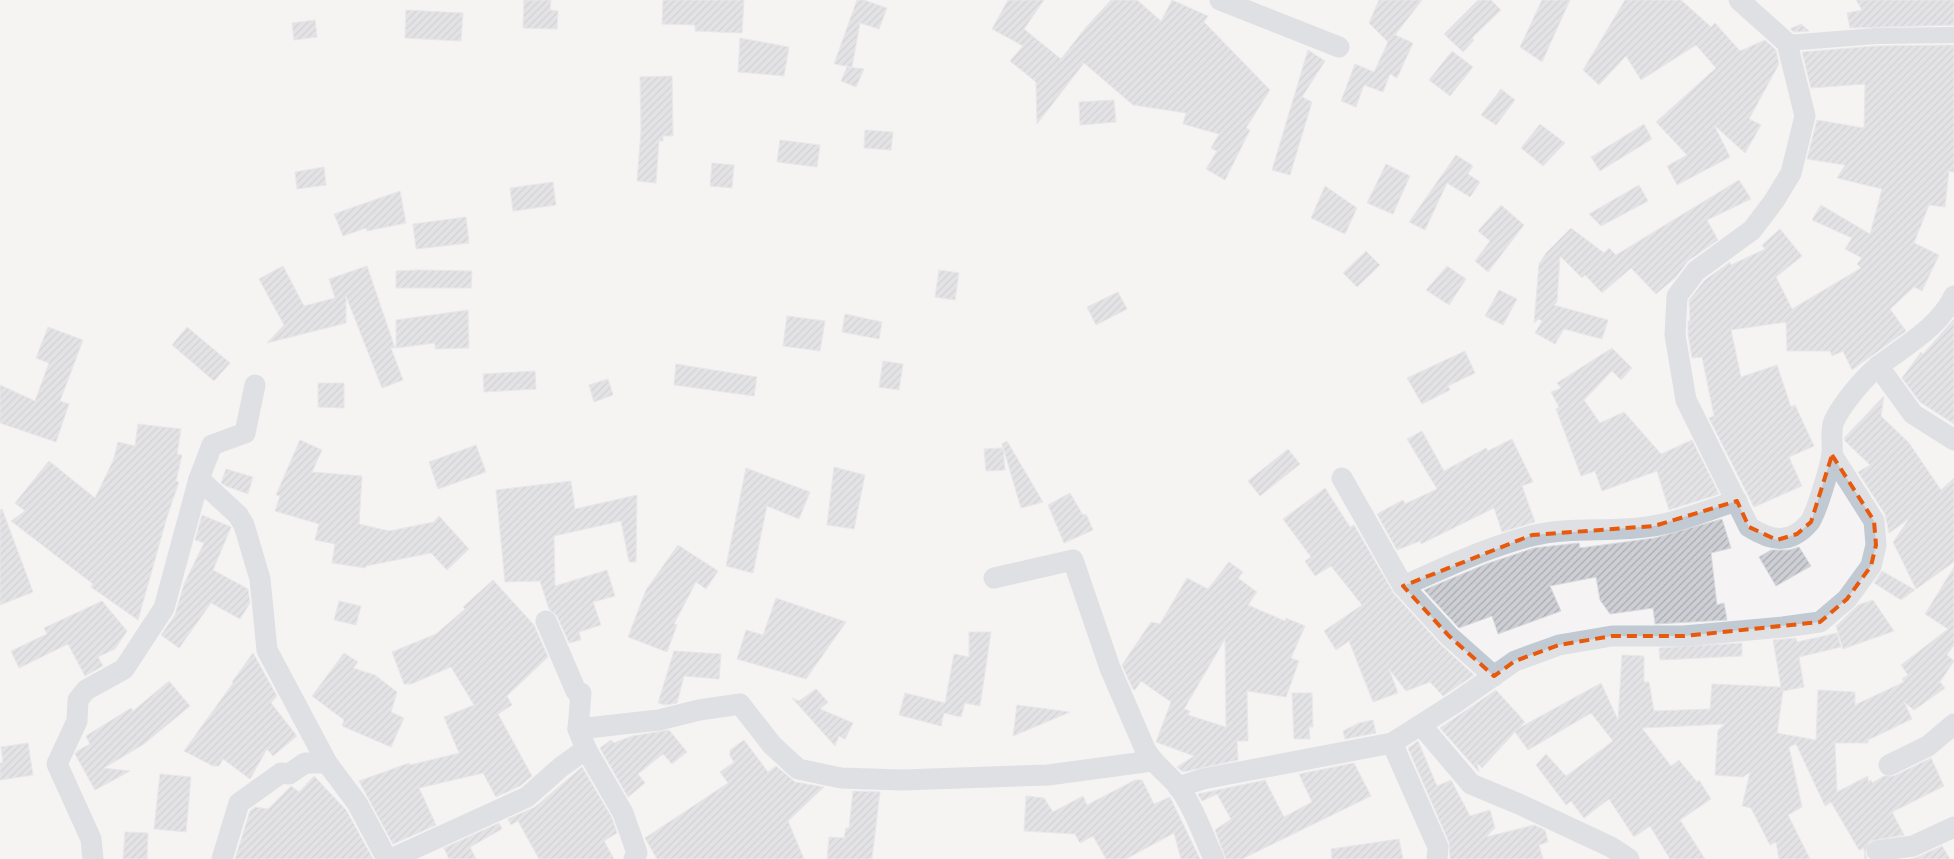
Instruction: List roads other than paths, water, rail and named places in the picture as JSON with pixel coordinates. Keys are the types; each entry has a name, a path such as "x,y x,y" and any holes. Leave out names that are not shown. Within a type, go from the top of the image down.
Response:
{"street":[{"path":"1220,0 1339,47"},
{"path":"1739,0 1787,43 1805,116 1790,173 1774,201 1752,230 1696,271 1677,296 1675,335 1686,400 1749,527 1764,536 1777,540 1797,534 1811,522 1832,454 1833,422 1851,396 1878,366 1920,338 1954,296"},
{"path":"1787,43 1876,36 1954,36"},
{"path":"1878,366 1913,414 1954,440"},
{"path":"93,859 91,838 57,764 76,721 78,700 86,690 124,670 164,608 199,479 212,445 245,433 256,385"},
{"path":"1178,787 1203,779 1392,743 1515,661 1559,645 1603,637 1684,636 1783,628 1820,622 1847,599 1871,566 1876,545 1874,521 1832,454"},
{"path":"1342,478 1403,586 1449,636 1494,676"},
{"path":"199,479 238,515 244,525 260,579 267,650 327,763 357,803 386,859"},
{"path":"1403,586 1484,552 1532,535 1573,530 1612,530 1654,526 1737,501"},
{"path":"994,578 1073,560 1110,668 1152,762 1178,787 1192,808 1214,859"},
{"path":"546,622 576,690 581,693 578,729 586,749 623,812 638,857"},
{"path":"578,729 659,720 699,710 740,704 772,745 798,769 841,778 902,780 1048,775 1152,762"},
{"path":"1421,724 1471,784 1611,847 1629,859"},
{"path":"1889,764 1928,746 1954,724"},
{"path":"1392,743 1438,847 1437,859"},
{"path":"392,859 527,797 561,767 586,749"},
{"path":"222,859 239,803 281,772 289,774 305,763 327,763"},
{"path":"1877,851 1913,846 1954,827"}]}
